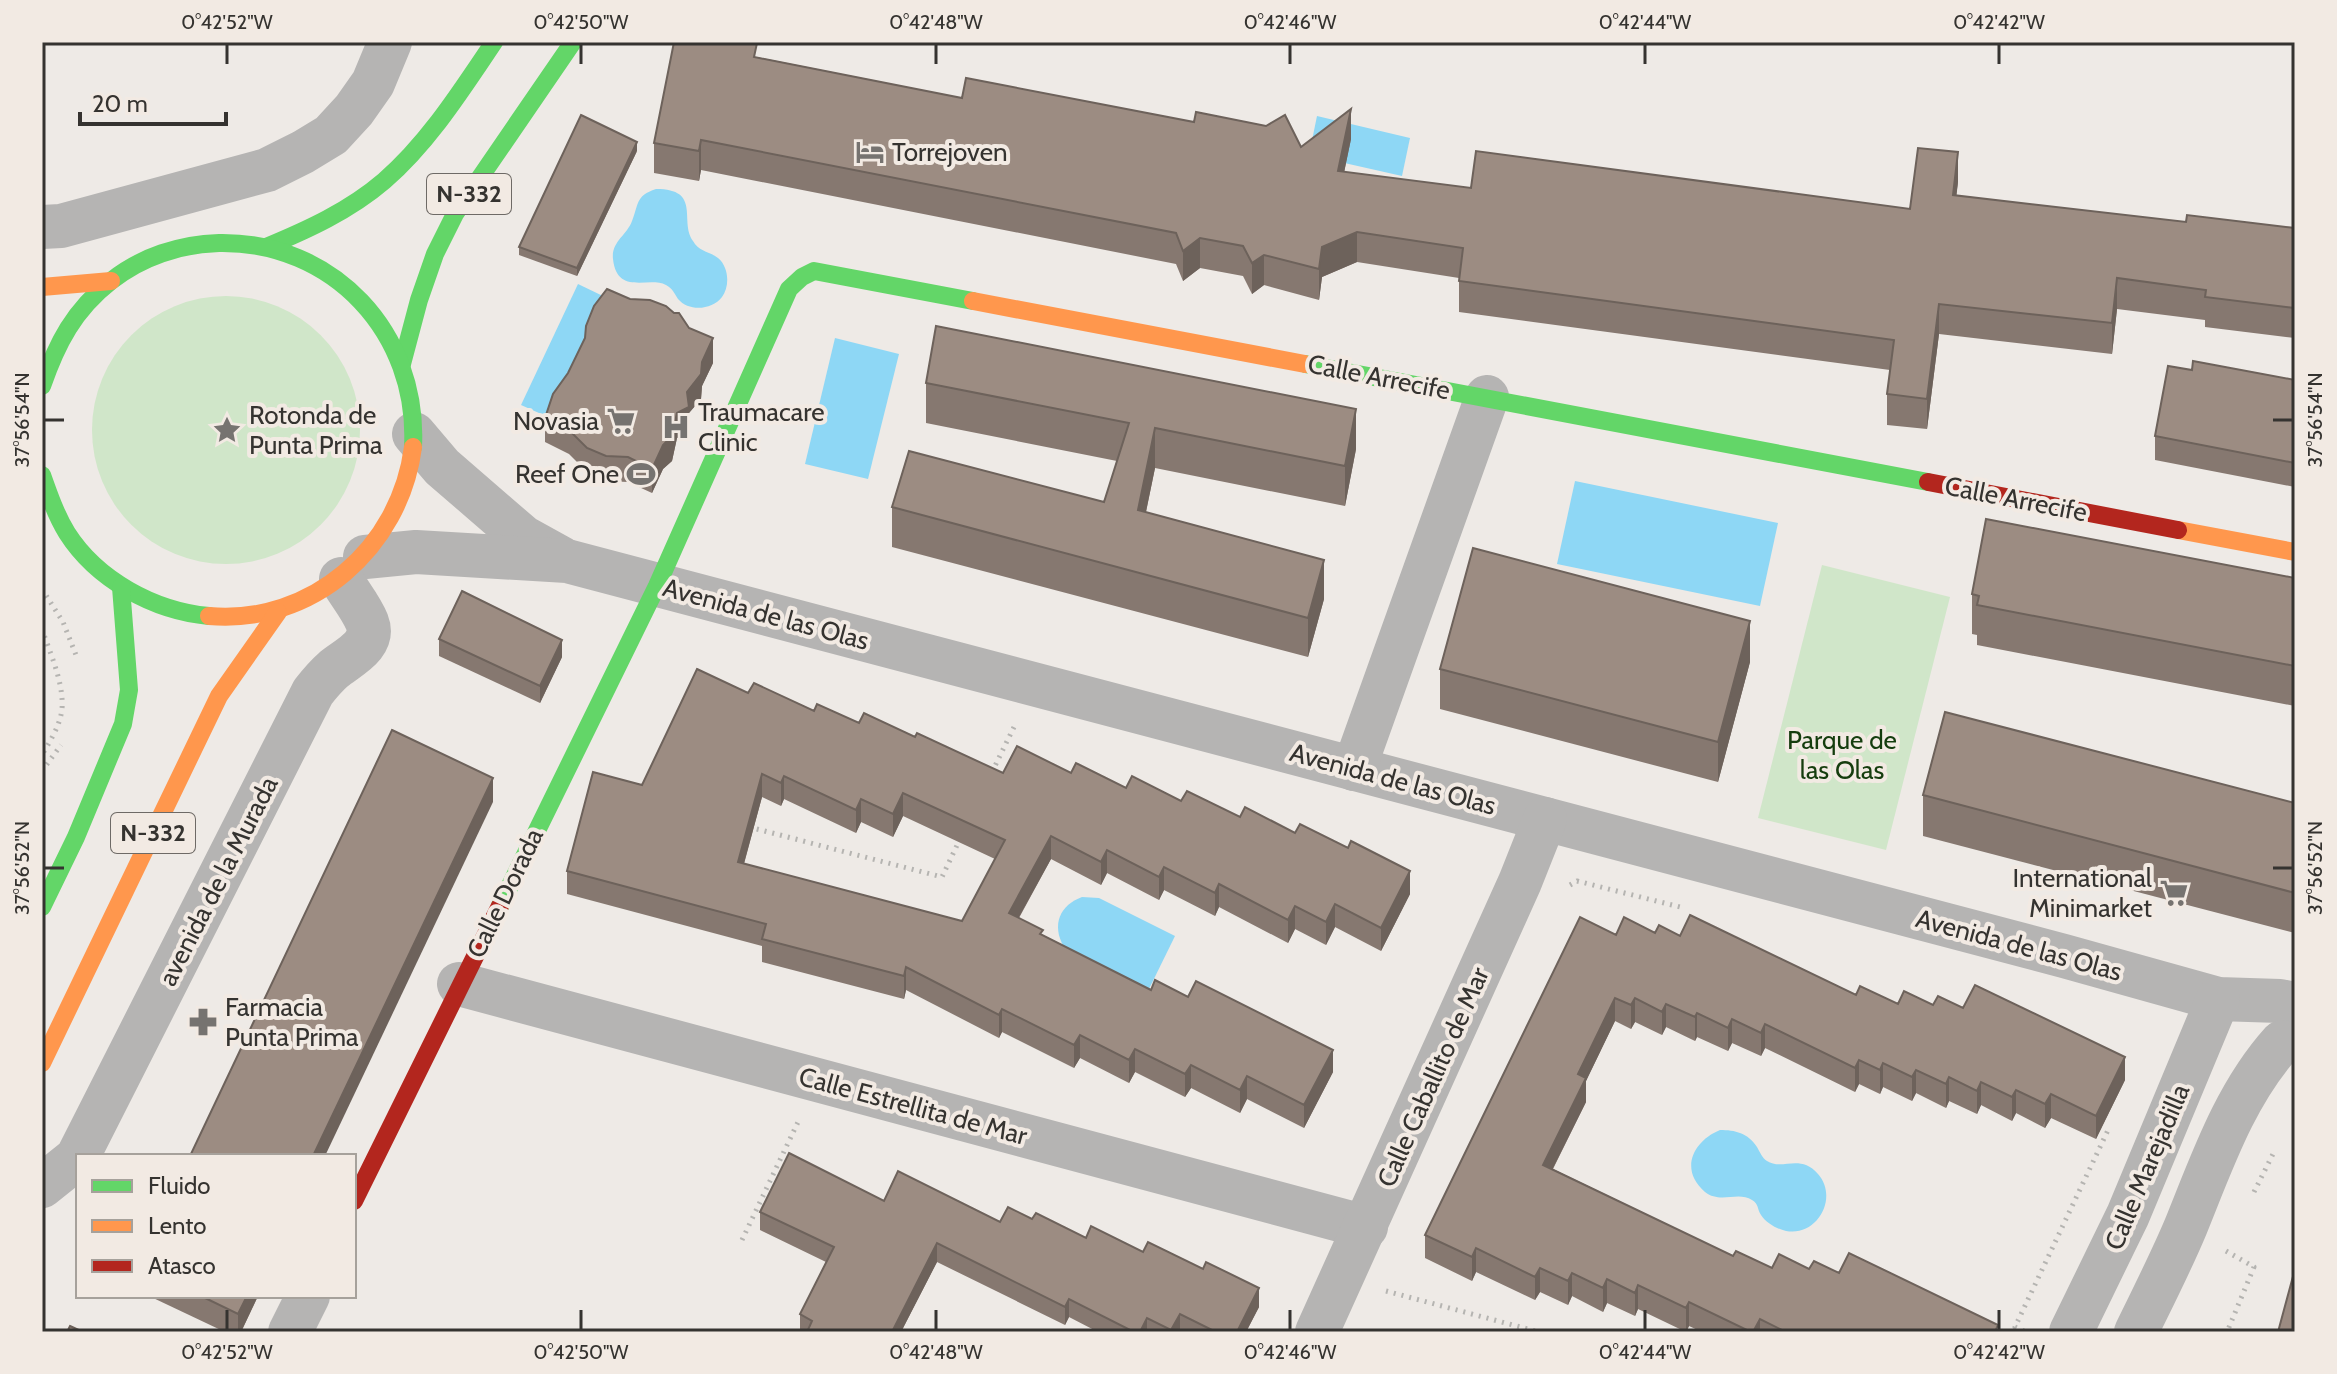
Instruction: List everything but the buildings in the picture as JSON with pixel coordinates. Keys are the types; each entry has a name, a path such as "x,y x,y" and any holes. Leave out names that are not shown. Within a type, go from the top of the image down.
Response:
{"main road":[{"name":"N-332","path":"266,247 310,230 356,201 396,169 436,123 494,42"},
{"name":"N-332","path":"402,364 435,254 455,214 573,42"},
{"name":"N-332","path":"42,386 56,347 80,310 111,281 146,259 185,247 225,243 266,247 302,259 334,277 362,301 385,331 402,364 411,399 414,434 408,479 391,520 353,568 311,598 278,612 237,618 197,616 157,606 121,587 95,566 73,542 53,508 42,475"},
{"name":"Calle Arrecife","path":"657,586 786,293 793,282 814,271 2295,552"},
{"path":"42,287 111,281"},
{"name":"Calle Dorada","path":"356,1197 657,586"},
{"name":"N-332","path":"42,907 76,837 123,724 129,690 121,587"},
{"name":"N-332","path":"42,1063 219,696 278,612"}],"street":[{"path":"42,227 61,226 267,170 303,152 331,135 354,110 373,83 390,42"},
{"path":"1354,769 1487,397"},
{"name":"Avenida de las Olas","path":"414,434 442,467 523,537 567,561"},
{"name":"Avenida de las Olas","path":"353,568 416,552 567,561 2064,956 2218,999 2291,1031"},
{"name":"avenida de la Murada","path":"79,1154 313,692 324,678 364,646 369,637 369,626 353,568"},
{"name":"Calle Caballito de Mar","path":"1317,1332 1520,882 1545,819"},
{"name":"Calle Estrellita de Mar","path":"459,984 1366,1227"},
{"name":"Calle Marejadilla","path":"2071,1332 2128,1215 2218,999"},
{"path":"2136,1332 2181,1238 2231,1118 2250,1084 2291,1031"},
{"name":"avenida de la Murada","path":"42,1186 76,1159"},
{"path":"290,1332 307,1298"}],"path":[{"path":"42,589 63,622 77,659"},
{"path":"42,629 54,665 62,708 57,728 42,755"},
{"path":"989,778 1011,732 1041,686"},
{"path":"43,769 62,743"},
{"path":"747,827 942,877 962,835"},
{"path":"1566,894 1570,885 1577,881 1684,908"},
{"path":"2027,1332 2015,1327 2115,1116"},
{"path":"742,1240 798,1122"},
{"path":"2251,1200 2275,1150"},
{"path":"2227,1332 2254,1267 2225,1251 2232,1238"},
{"path":"1379,1289 1539,1332"}],"green space":[{"path":"213,296 239,296 277,306 301,318 321,335 338,355 355,391 360,430 355,469 338,505 321,525 301,542 265,559 239,564 213,564 187,559 151,542 122,515 97,469 92,443 92,417 97,391 114,355 141,326 187,301"},
{"name":"Parque de las Olas","path":"1822,565 1950,597 1886,850 1758,818"}],"water":[{"path":"1317,116 1410,138 1402,176 1309,155"},
{"path":"656,189 679,194 684,200 689,233 695,245 718,258 724,266 726,288 722,297 712,305 700,308 688,306 666,285 627,281 616,270 614,248 630,226 641,198"},
{"path":"578,284 605,297 548,417 521,405"},
{"path":"835,338 899,354 868,479 805,464"},
{"path":"1575,481 1778,523 1760,606 1557,564"},
{"path":"1082,897 1099,898 1175,936 1148,991 1064,947 1058,931 1060,917 1068,905"},
{"path":"1720,1130 1745,1135 1762,1157 1773,1164 1798,1163 1818,1174 1826,1194 1822,1214 1815,1222 1807,1228 1786,1231 1766,1221 1752,1200 1717,1197 1705,1192 1693,1175 1693,1157 1703,1141"}],"traffic: fast":[{"path":"266,247 342,211 384,181 429,133 494,42"},
{"path":"402,364 435,254 455,214 573,42"},
{"path":"42,386 54,356 77,316 98,292 135,265 162,253 190,246 219,243 260,247 298,258 332,277 361,302 384,332 401,367 411,405 413,447"},
{"path":"500,906 657,586 789,289 814,271 973,301"},
{"path":"1305,364 1928,482"},
{"path":"42,475 67,533 94,565 111,579 148,600 168,608 209,616"},
{"path":"42,907 76,837 123,724 129,690 121,587"}],"traffic: slow":[{"path":"42,287 111,281"},
{"path":"973,301 1305,364"},
{"path":"209,616 247,615 282,608 315,593 345,573 370,547 390,517 405,484 413,447"},
{"path":"2178,530 2295,552"},
{"path":"42,1063 219,696 278,612"}],"traffic: jam":[{"path":"1928,482 2178,530"},
{"path":"356,1197 500,906"}],"place":[{"name":"Torrejoven","path":"870,152"},
{"name":"Novasia","path":"621,421"},
{"name":"Traumacare Clinic","path":"676,427"},
{"name":"Rotonda de Punta Prima","path":"227,430"},
{"name":"Reef One","path":"641,474"},
{"name":"International Minimarket","path":"2174,893"},
{"name":"Farmacia Punta Prima","path":"203,1022"}]}
